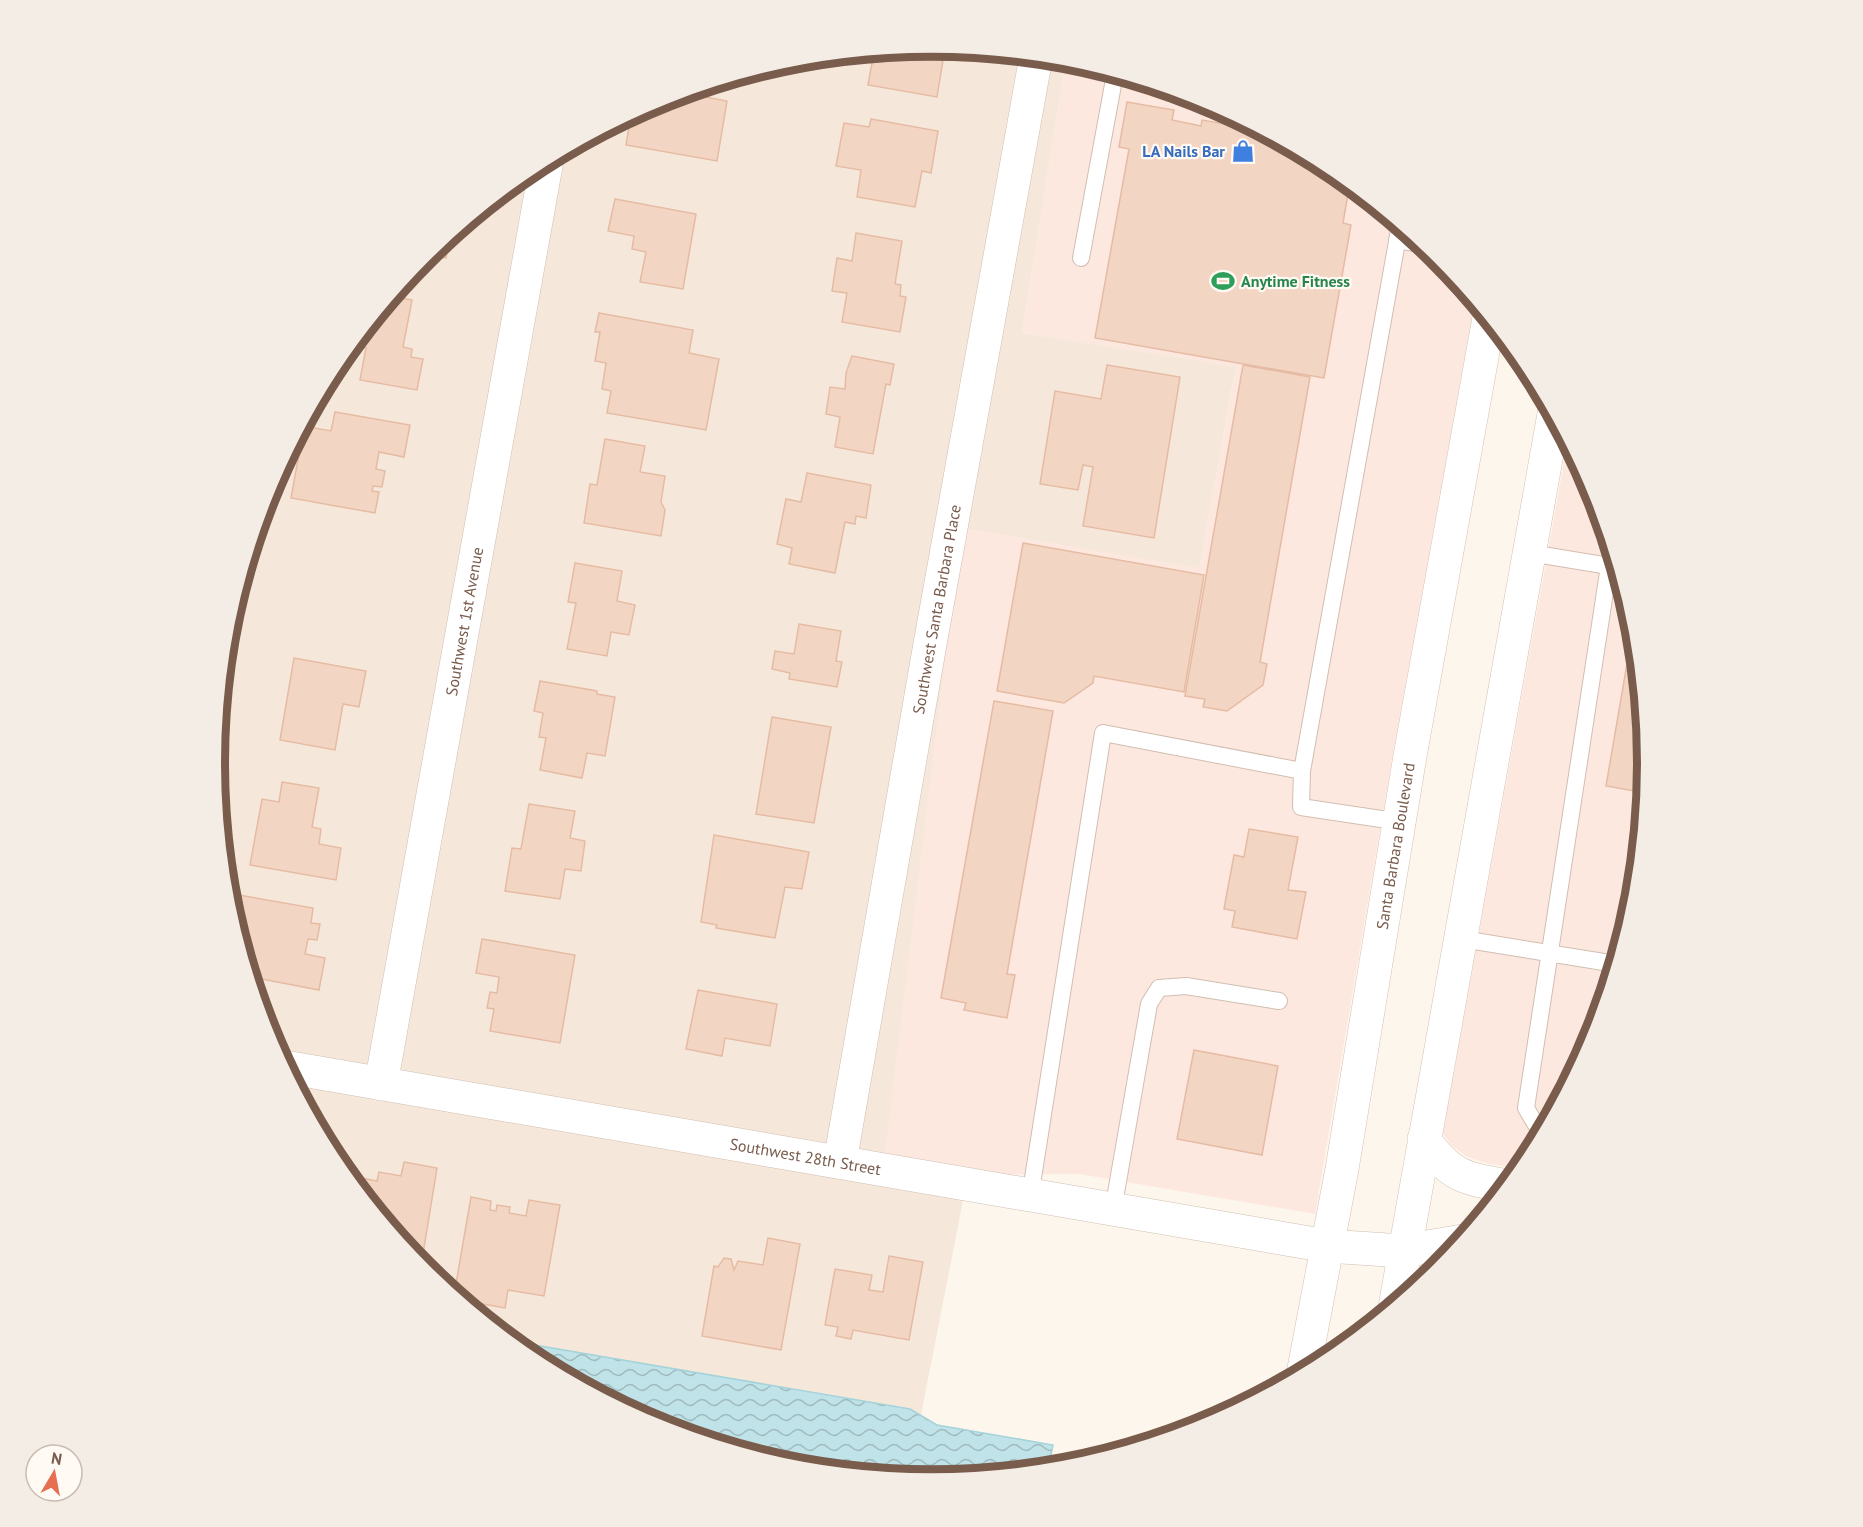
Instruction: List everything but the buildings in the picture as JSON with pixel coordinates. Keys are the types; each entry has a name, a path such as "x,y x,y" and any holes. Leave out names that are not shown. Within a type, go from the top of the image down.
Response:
{"street":[{"name":"Southwest Santa Barbara Place","path":"840,1162 927,656 1035,65"},
{"name":"Southwest 1st Avenue","path":"381,1084 545,172"},
{"name":"Santa Barbara Boulevard","path":"1306,1362 1487,327"},
{"path":"1397,1295 1552,426"},
{"name":"Southwest 28th Street","path":"295,1069 840,1162 1030,1197 1327,1246 1404,1251"},
{"path":"1424,1139 1439,1161 1458,1174 1499,1184"},
{"path":"1404,1251 1450,1243"},
{"path":"1404,1251 1433,1261"}],"lane":[{"path":"1081,258 1114,81"},
{"path":"1399,234 1302,771 1302,807 1401,822"},
{"path":"1530,553 1609,566 1526,1108 1537,1127"},
{"path":"1030,1197 1103,734 1302,771"},
{"path":"1462,939 1609,963"},
{"path":"1113,1210 1149,1004 1159,988 1186,986 1279,1001"}],"shaded area":[{"path":"932,57 1024,63 1064,70 1022,333 1236,366 1199,569 961,528 968,1175 921,1415 910,1409 529,1344 466,1295 432,1263 371,1194 344,1156 298,1076 279,1034 262,991 239,901 231,856 225,764 231,671 239,626 262,536 279,493 298,451 344,371 371,333 432,264 501,203 539,176 619,130 661,111 704,94 794,71 839,63"},
{"path":"1064,70 1159,94 1244,130 1285,152 1362,203 1397,232 1431,264 1473,310 1393,753 1315,1214 1079,1174 968,1175 885,1154 961,528 1199,568 1236,367 1022,333"},
{"path":"1566,453 1601,536 1614,581 1632,671 1638,764 1632,856 1624,901 1601,991 1584,1034 1543,1117 1511,1167 1486,1163 1466,1156 1452,1146 1443,1133"}],"water":[{"path":"529,1344 910,1409 937,1425 1053,1445 1050,1459 1024,1464 932,1470 839,1464 794,1456 704,1433 661,1416 578,1375"}],"place":[{"name":"LA Nails Bar","path":"1243,151"},
{"name":"Anytime Fitness","path":"1223,281"}]}
